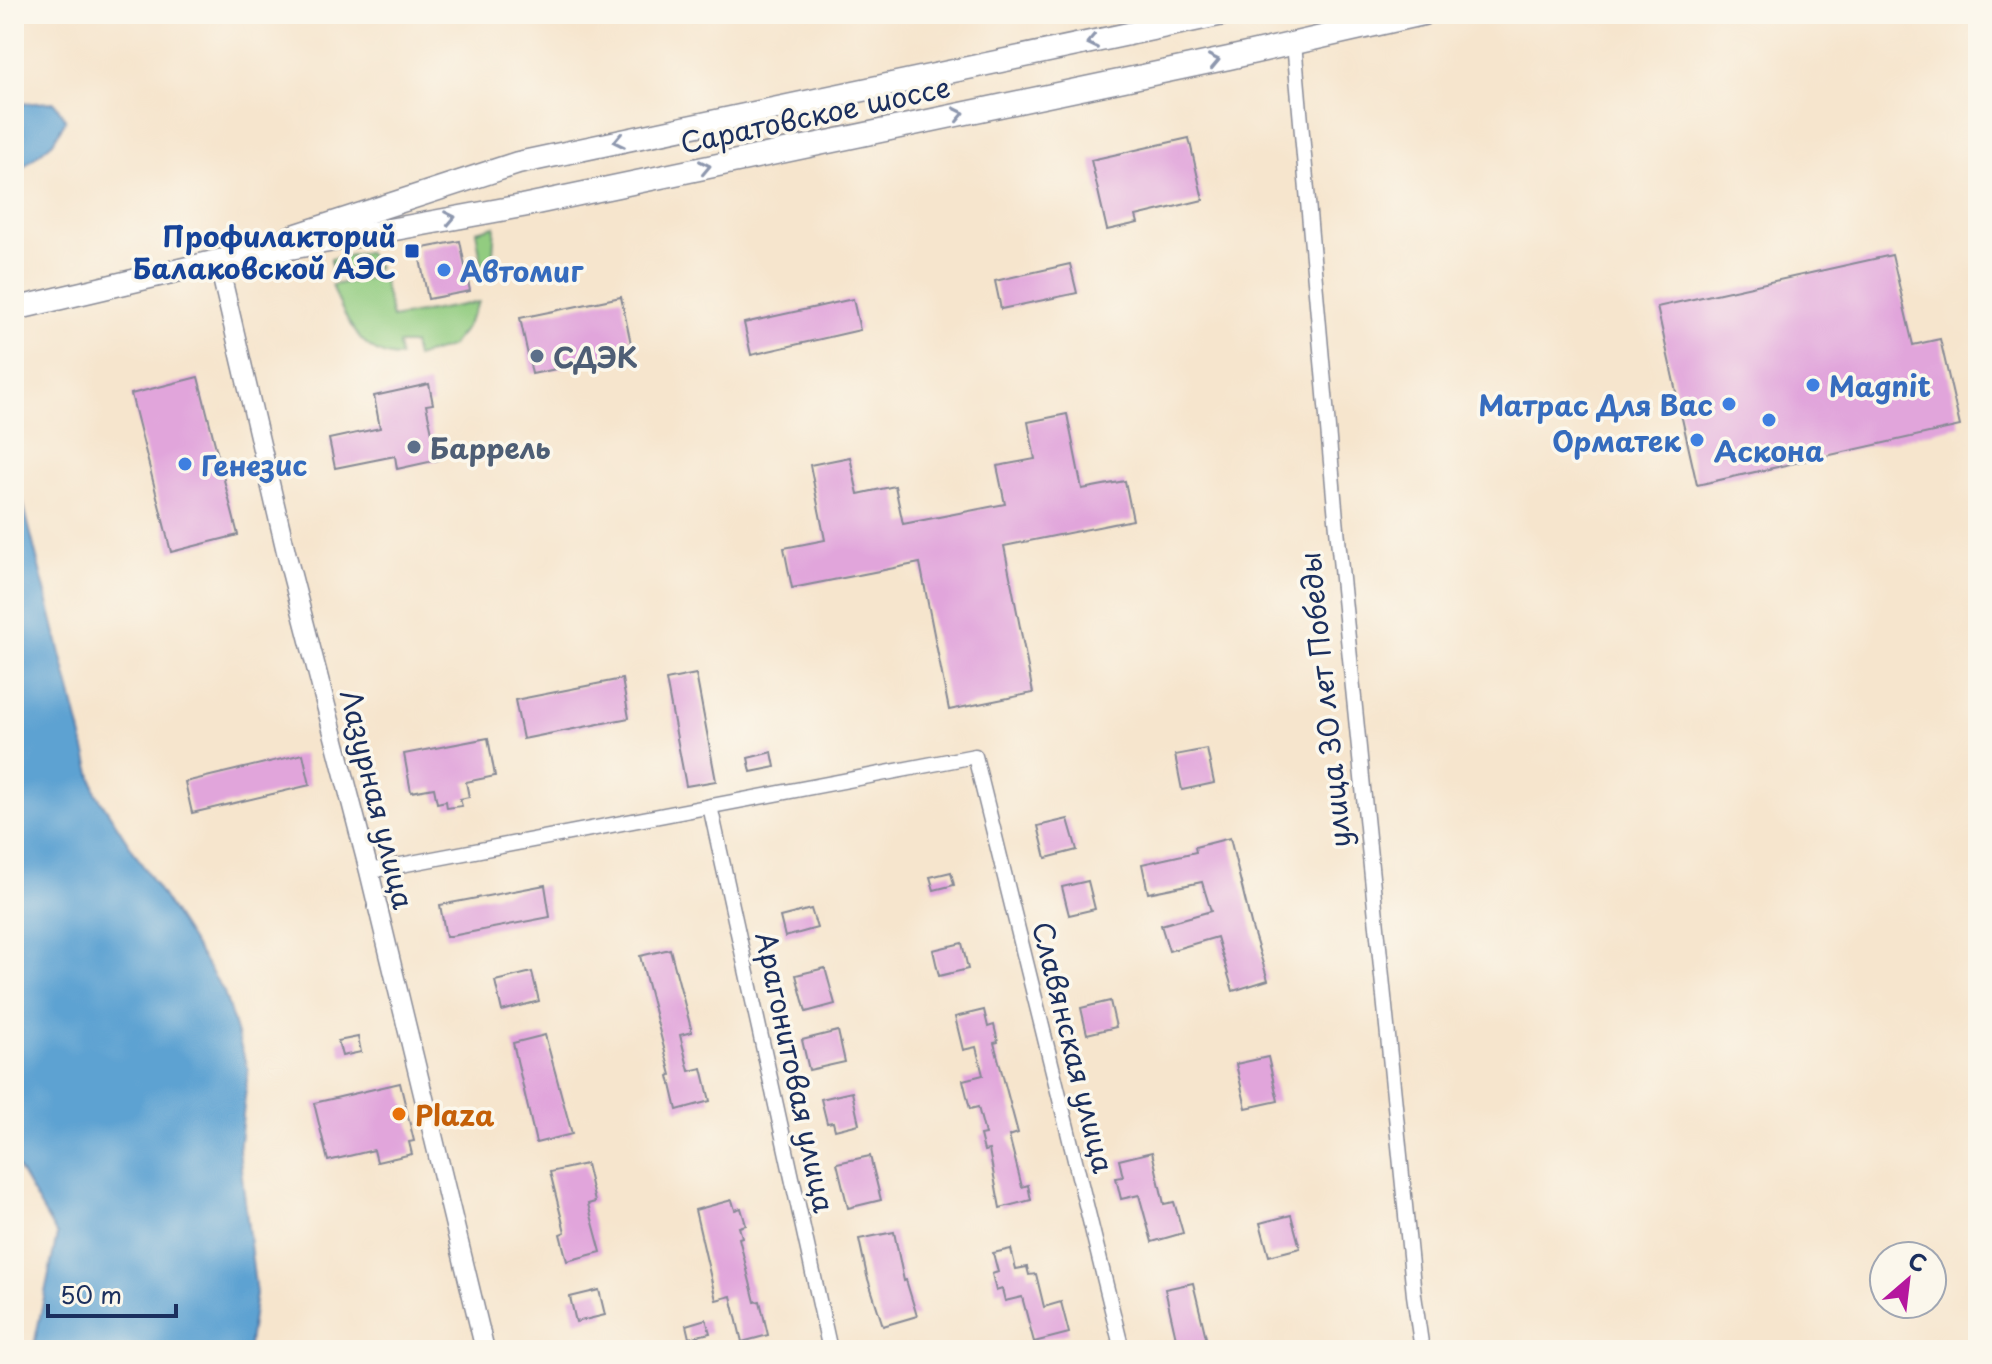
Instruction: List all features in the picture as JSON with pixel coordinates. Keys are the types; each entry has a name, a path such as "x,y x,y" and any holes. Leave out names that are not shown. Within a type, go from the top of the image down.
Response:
{"main road":[{"name":"Саратовское шоссе","path":"218,261 518,163 1223,14"},
{"name":"Саратовское шоссе","path":"14,309 218,261 552,200 1294,43 1353,19 1423,14"},
{"path":"373,210 373,234"}],"street":[{"name":"улица 30 лет Победы","path":"1294,43 1336,519 1422,1350"},
{"name":"Лазурная улица","path":"218,261 287,556 369,871 485,1350"},
{"name":"Славянская улица","path":"710,806 975,756 1122,1350"},
{"path":"369,871 710,806"},
{"name":"Арагонитовая улица","path":"710,806 830,1350"}],"green space":[{"path":"495,226 493,253 484,277 476,231"},
{"path":"367,252 378,268 332,277 331,259"},
{"path":"382,276 392,318 479,302 464,330 450,347 416,357 413,344 398,344 400,357 387,355 375,350 356,333 332,285"}],"water":[{"path":"54,102 66,120 53,142 20,170 14,224 14,104"},
{"path":"14,227 19,341 14,441"},
{"path":"14,467 96,793 224,992 248,1070 239,1151 256,1294 248,1350 33,1350 57,1235 14,1161"}],"building":[{"path":"1189,138 1203,200 1136,216 1138,223 1107,230 1091,160"},
{"name":"Автомиг","path":"460,241 470,291 428,299 418,249"},
{"name":"Magnit","path":"1892,255 1913,345 1940,339 1960,426 1697,485 1657,307"},
{"path":"1070,264 1077,293 1001,309 995,281"},
{"path":"621,297 633,353 532,374 520,318"},
{"path":"853,299 860,330 751,355 744,323"},
{"name":"Генезис","path":"198,377 238,535 171,552 131,394"},
{"path":"429,384 433,404 426,405 438,460 397,469 395,456 335,468 329,439 380,428 374,396"},
{"path":"1067,414 1082,489 1125,481 1133,520 1004,546 1033,693 949,710 920,563 792,588 784,548 825,540 810,465 850,457 858,494 895,486 903,524 1005,504 997,466 1035,459 1028,422"},
{"path":"696,674 716,781 686,786 666,680"},
{"path":"622,679 629,718 523,739 515,700"},
{"path":"488,738 495,776 466,782 469,797 460,799 462,806 447,808 446,801 437,803 434,788 411,792 404,754"},
{"path":"1207,749 1214,783 1182,790 1175,755"},
{"path":"772,752 775,767 751,772 748,758"},
{"path":"303,754 310,785 192,813 185,782"},
{"path":"1068,819 1077,850 1046,858 1038,826"},
{"path":"1230,838 1268,980 1233,991 1217,937 1169,951 1161,925 1211,911 1202,882 1148,893 1142,864 1196,852 1195,847"},
{"path":"951,872 954,885 934,890 930,877"},
{"path":"1088,881 1095,909 1069,915 1062,887"},
{"path":"545,885 550,917 446,937 440,905"},
{"path":"811,909 817,928 785,937 780,917"},
{"path":"962,943 968,969 939,976 933,950"},
{"path":"670,949 692,1032 680,1035 689,1071 702,1068 710,1101 677,1110 640,956"},
{"path":"825,968 835,1004 806,1012 796,975"},
{"path":"532,972 539,1001 502,1011 495,981"},
{"path":"1110,1001 1116,1027 1087,1034 1081,1008"},
{"path":"984,1010 988,1027 994,1025 998,1042 994,1043 1018,1133 1009,1136 1022,1187 1028,1185 1031,1200 1000,1208 989,1150 984,1151 980,1135 985,1134 978,1107 970,1109 963,1080 983,1075 976,1047 963,1050 955,1017"},
{"path":"838,1031 845,1062 809,1070 802,1040"},
{"path":"545,1035 572,1134 536,1143 513,1043"},
{"path":"358,1037 361,1052 342,1056 338,1041"},
{"path":"1268,1057 1278,1101 1246,1108 1236,1064"},
{"path":"400,1083 414,1141 409,1142 412,1154 377,1162 374,1150 328,1161 314,1103"},
{"path":"852,1092 859,1124 835,1130 833,1122 827,1123 821,1099"},
{"path":"1152,1152 1164,1204 1174,1202 1183,1233 1152,1242 1139,1195 1121,1199 1116,1178 1123,1177 1119,1160"},
{"path":"870,1156 881,1200 848,1208 837,1163"},
{"path":"586,1164 595,1202 588,1204 601,1252 567,1261 560,1234 565,1232 550,1172"},
{"path":"732,1200 735,1210 741,1208 746,1225 739,1227 742,1237 739,1238 755,1302 760,1301 768,1335 742,1342 731,1296 716,1300 695,1210"},
{"path":"1291,1215 1300,1248 1269,1256 1260,1223"},
{"path":"894,1232 904,1281 917,1316 883,1326 859,1239"},
{"path":"1011,1249 1016,1269 1027,1267 1029,1275 1036,1274 1044,1307 1061,1302 1069,1333 1034,1342 1022,1297 1005,1301 1002,1289 996,1291 992,1274 998,1272 993,1253"},
{"path":"1193,1283 1209,1350 1176,1350 1165,1289"},
{"path":"599,1290 605,1315 576,1322 570,1297"},
{"path":"706,1319 710,1333 689,1338 686,1325"}],"place":[{"name":"Профилакторий Балаковской АЭС","path":"412,251"},
{"name":"Автомиг","path":"444,270"},
{"name":"СДЭК","path":"537,356"},
{"name":"Magnit","path":"1813,385"},
{"name":"Матрас Для Вас","path":"1729,404"},
{"name":"Аскона","path":"1769,420"},
{"name":"Орматек","path":"1697,440"},
{"name":"Баррель","path":"414,447"},
{"name":"Генезис","path":"185,464"},
{"name":"Plaza","path":"399,1114"}]}
